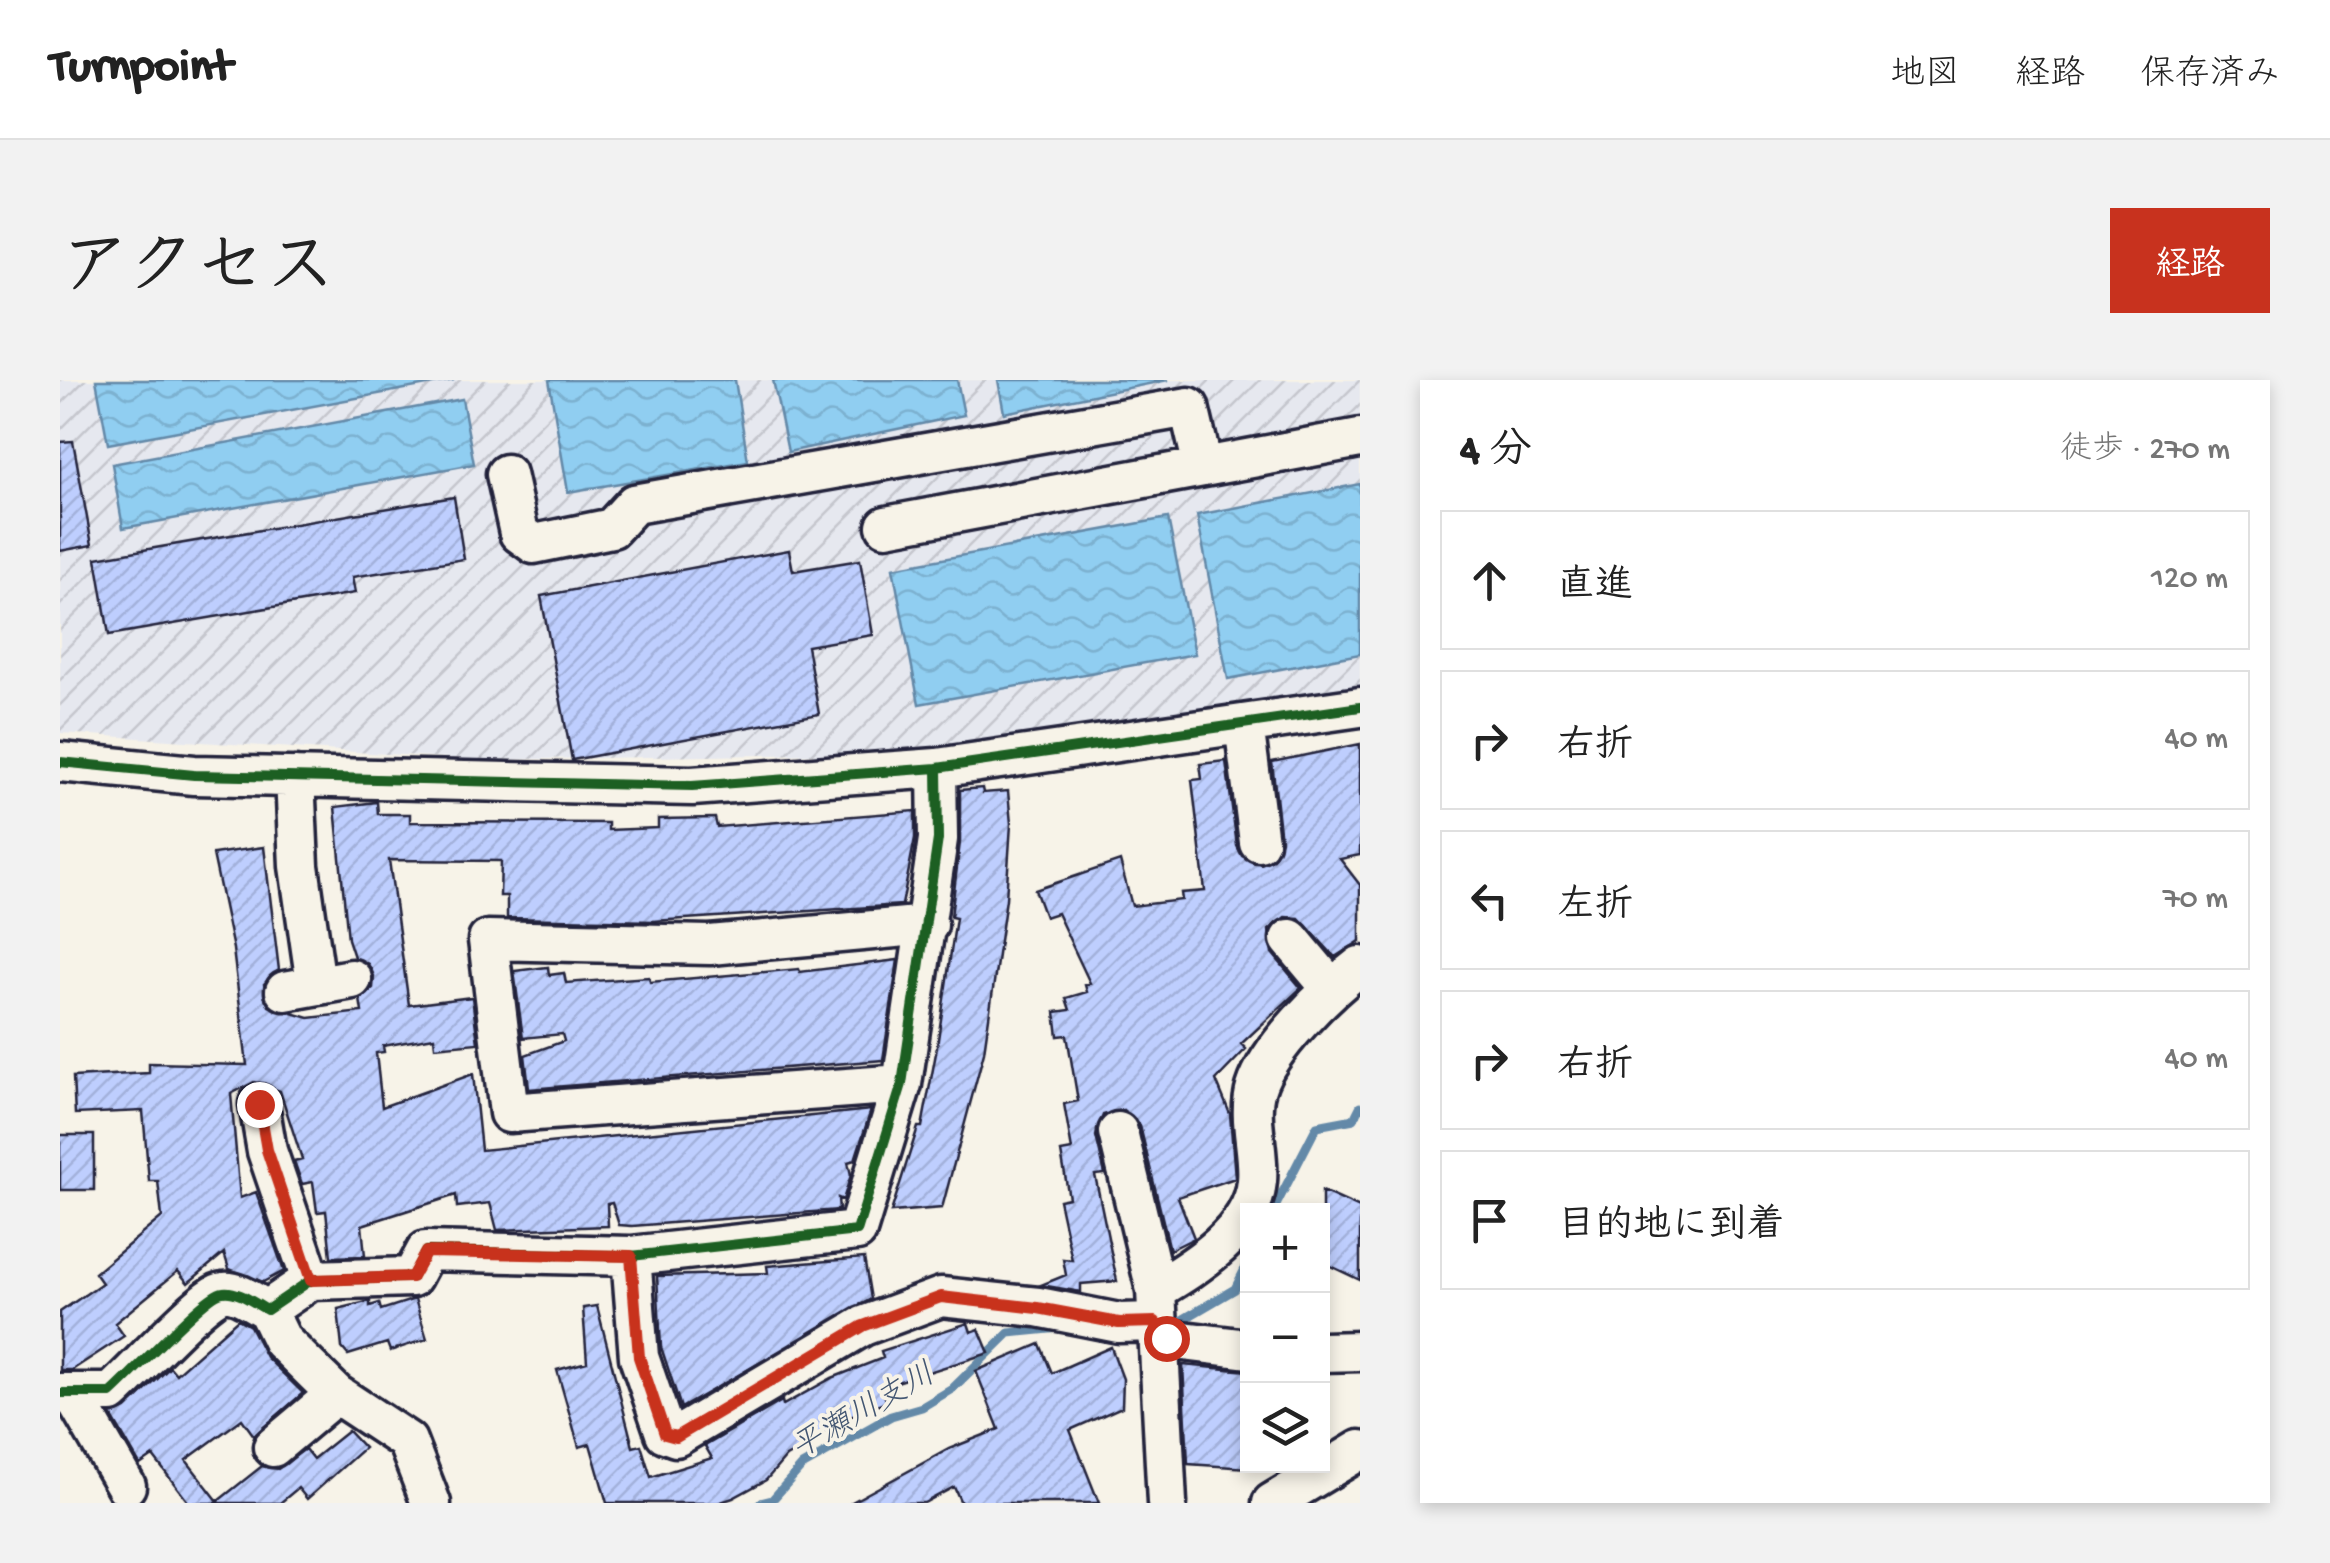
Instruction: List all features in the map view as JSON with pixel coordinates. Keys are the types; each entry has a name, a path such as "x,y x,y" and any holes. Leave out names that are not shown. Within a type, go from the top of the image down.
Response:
{"street":[{"path":"506,474 520,533 534,544 612,528 634,504 1188,407 1203,467"},
{"path":"886,526 1360,438"},
{"path":"60,762 194,775 692,786 937,768 1360,707"},
{"path":"1244,724 1259,842"},
{"path":"267,1310 311,1280 412,1277 426,1252 631,1256 857,1231 902,1084 938,839 937,768"},
{"path":"296,777 299,866 318,985"},
{"path":"902,1084 509,1113 488,940 710,945 928,925"},
{"path":"1156,1318 1245,1216 1257,1181 1256,1088 1290,1032 1346,977 1290,939"},
{"path":"259,1104 267,1150 311,1280"},
{"path":"1118,1132 1156,1318 1167,1503"},
{"path":"631,1256 639,1357 665,1434 676,1437 863,1326 941,1297 1038,1308 1119,1323 1156,1318 1240,1346"},
{"path":"67,1394 112,1393 150,1360 204,1298 222,1292 267,1310 282,1341 336,1394 406,1441 431,1503"},
{"path":"1330,1352 1360,1351"},
{"path":"67,1394 126,1486"},
{"path":"273,1447 336,1394"},
{"path":"1272,1503 1360,1450"}],"shaded area":[{"path":"60,380 1360,380 1360,689 925,752 480,760 60,733"}],"water":[{"path":"96,380 454,380 108,444"},
{"path":"549,380 735,380 748,461 568,492"},
{"path":"773,380 957,380 964,415 788,452"},
{"path":"998,380 1168,380 1004,413"},
{"path":"462,399 474,464 123,528 112,464"},
{"path":"1360,484 1360,654 1228,679 1197,515"},
{"path":"1168,518 1195,654 919,704 893,568"}],"building":[{"path":"73,441 92,545 60,551 60,442"},
{"path":"454,497 464,559 352,577 355,593 109,635 96,558"},
{"path":"789,550 793,571 860,560 873,635 807,646 819,714 572,760 541,596"},
{"path":"1360,744 1360,855 1340,859 1360,885 1360,941 1335,957 1299,918 1285,917 1269,930 1272,953 1301,988 1241,1044 1246,1049 1216,1080 1230,1114 1235,1178 1178,1197 1194,1238 1170,1250 1140,1126 1123,1110 1103,1115 1096,1136 1105,1174 1095,1175 1117,1281 1081,1284 1081,1292 1041,1285 1066,1275 1063,1259 1072,1260 1059,1200 1069,1198 1061,1152 1072,1150 1064,1104 1078,1101 1067,1035 1058,1036 1055,1012 1070,1010 1066,998 1087,992 1085,985 1090,983 1057,913 1045,917 1035,890 1120,861 1132,906 1182,900 1181,893 1205,891 1192,780 1202,779 1200,764 1226,761 1237,846 1242,856 1261,864 1273,859 1281,840 1272,762"},
{"path":"982,788 983,793 1008,791 1011,824 1006,899 984,1052 942,1208 891,1212 918,1127 922,1127 936,1053 956,918 951,917 960,842 960,790"},
{"path":"377,802 378,814 410,814 410,822 608,823 608,830 658,828 658,819 715,818 717,827 915,811 915,838 902,905 653,921 507,918 507,896 500,896 501,861 389,860 409,1005 472,997 478,1043 435,1047 434,1037 383,1046 384,1052 376,1053 382,1107 473,1074 481,1150 871,1110 855,1160 848,1162 851,1175 843,1200 838,1198 839,1210 632,1226 619,1225 612,1203 607,1204 608,1226 497,1230 490,1203 457,1207 456,1195 362,1225 365,1256 331,1257 326,1211 317,1212 313,1182 302,1184 294,1161 302,1159 280,1091 254,1082 231,1094 240,1198 256,1192 284,1271 263,1282 229,1269 224,1253 188,1283 178,1271 115,1323 124,1336 72,1370 60,1370 60,1312 102,1283 95,1273 162,1217 158,1181 149,1181 143,1111 75,1114 73,1077 149,1073 149,1063 247,1065 233,949 213,854 264,847 279,970 264,984 269,1006 309,1018 362,1012 360,999 373,988 374,976 368,964 354,957 348,939 335,807"},
{"path":"898,960 883,1060 529,1089 525,1055 564,1041 562,1034 523,1038 514,971 548,967 549,975 564,973 566,983 649,977 650,982 799,969 800,972"},
{"path":"60,1135 94,1135 94,1190 60,1190"},
{"path":"1322,1191 1360,1208 1360,1280 1330,1266 1330,1203 1322,1203"},
{"path":"864,1258 871,1299 681,1408 661,1347 657,1276 768,1273 767,1266"},
{"path":"415,1299 427,1339 390,1351 387,1343 348,1355 342,1348 338,1309 370,1301 370,1306 379,1303 381,1310"},
{"path":"597,1306 633,1447 641,1445 651,1477 712,1458 705,1446 782,1401 783,1405 832,1378 883,1358 881,1351 968,1323 971,1332 979,1329 989,1353 881,1387 887,1402 832,1423 835,1429 786,1457 766,1480 733,1498 718,1503 607,1503 590,1444 579,1447 557,1370 587,1362 583,1308"},
{"path":"238,1319 250,1326 266,1357 303,1393 254,1436 242,1419 186,1460 218,1501 262,1466 278,1469 305,1449 313,1459 348,1431 364,1448 307,1499 298,1488 280,1503 189,1503 153,1456 140,1465 111,1415 126,1409 170,1367 176,1374"},
{"path":"1040,1344 1052,1373 1111,1347 1123,1379 1122,1407 1070,1430 1099,1503 961,1503 954,1487 924,1503 850,1503 949,1449 999,1429 976,1371"},
{"path":"1183,1365 1240,1370 1240,1467 1188,1464"}],"waterway":[{"name":"平瀬川支川","path":"1277,1203 1317,1126 1354,1119 1360,1107"},
{"name":"平瀬川支川","path":"1172,1326 1235,1289 1240,1279"},
{"name":"平瀬川支川","path":"760,1503 772,1500 802,1466 891,1416 922,1407 952,1389 1009,1333 1060,1328"}],"cycle path":[{"path":"60,762 194,775 692,786 937,768 1360,707"},
{"path":"60,1393 111,1393 186,1320 223,1292 240,1295 267,1310 311,1280 412,1277 426,1251 631,1256 857,1231 902,1084 938,839 937,768"}],"route":[{"path":"259,1104 267,1150 311,1280 412,1277 426,1252 631,1256 639,1357 665,1434 676,1437 863,1326 941,1297 1038,1308 1119,1323 1155,1322 1158,1338 1166,1338"}]}
